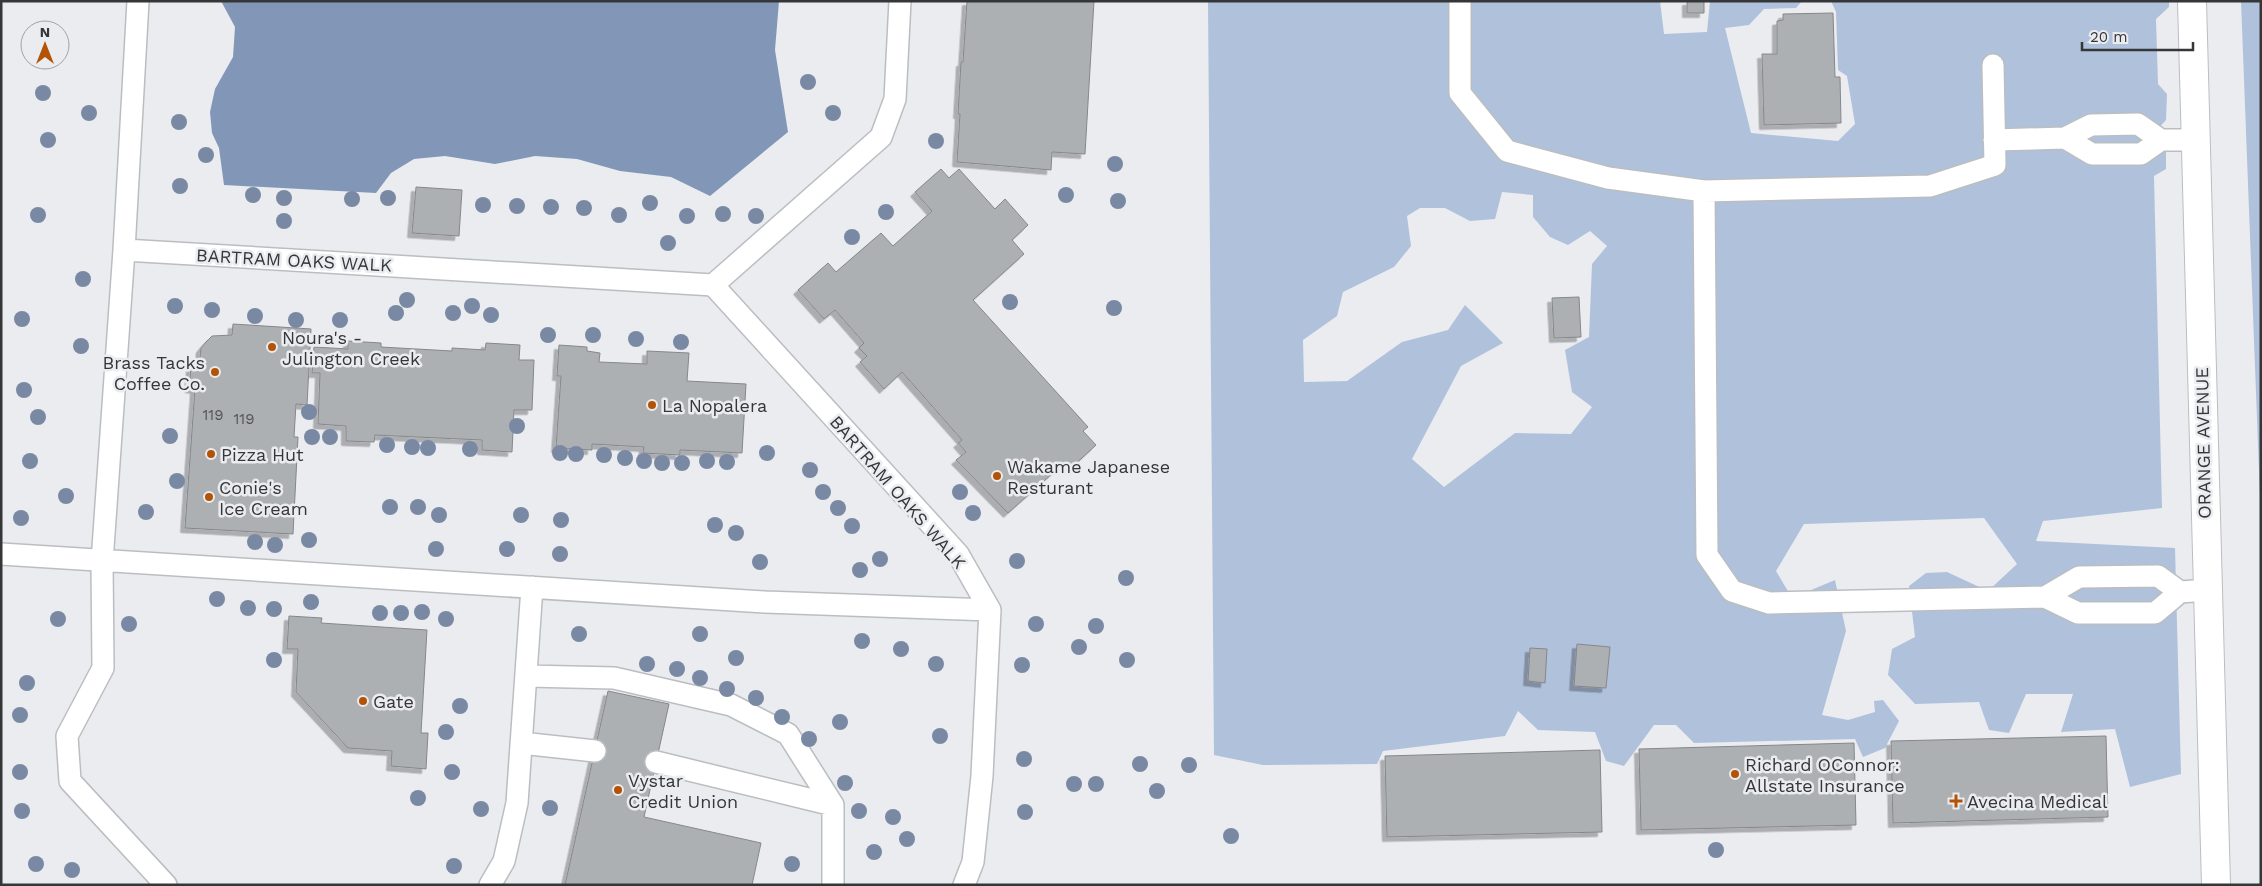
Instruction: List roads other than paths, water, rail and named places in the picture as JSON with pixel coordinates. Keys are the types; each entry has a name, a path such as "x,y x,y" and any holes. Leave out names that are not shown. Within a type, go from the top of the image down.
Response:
{"street":[{"name":"ORANGE AVENUE","path":"2192,1 2216,885"}],"lane":[{"path":"138,1 124,250 102,562 103,668 68,736 70,781 166,885"},
{"path":"713,285 881,137 895,99 900,1"},
{"path":"1460,1 1460,93 1507,151 1608,178 1704,191 1930,186 1995,166 1993,65"},
{"path":"1994,140 2065,138 2092,125 2138,124 2161,140 2196,140"},
{"path":"2065,138 2092,154 2141,154 2161,140"},
{"path":"1704,191 1707,555 1732,591 1769,603 2045,597 2078,614 2155,614 2180,592"},
{"name":"BARTRAM OAKS WALK","path":"124,250 713,285 958,554 990,610"},
{"path":"1,554 102,562 765,602 990,610 982,776 973,862 964,885"},
{"path":"2045,597 2079,577 2158,576 2180,592 2207,591"},
{"path":"490,885 504,861 516,803 527,676 532,587"},
{"path":"527,676 614,678 731,705 788,734 834,805 833,885"},
{"path":"521,743 595,751"},
{"path":"656,762 834,805"}],"place":[{"name":"Noura's - Julington Creek","path":"272,347"},
{"name":"Brass Tacks Coffee Co.","path":"215,372"},
{"name":"La Nopalera","path":"652,405"},
{"name":"Pizza Hut","path":"211,454"},
{"name":"Wakame Japanese Resturant","path":"997,476"},
{"name":"Conie's Ice Cream","path":"209,497"},
{"name":"Gate","path":"363,701"},
{"name":"Richard OConnor: Allstate Insurance","path":"1735,774"},
{"name":"Vystar Credit Union","path":"618,790"},
{"name":"Avecina Medical","path":"1956,801"}]}
